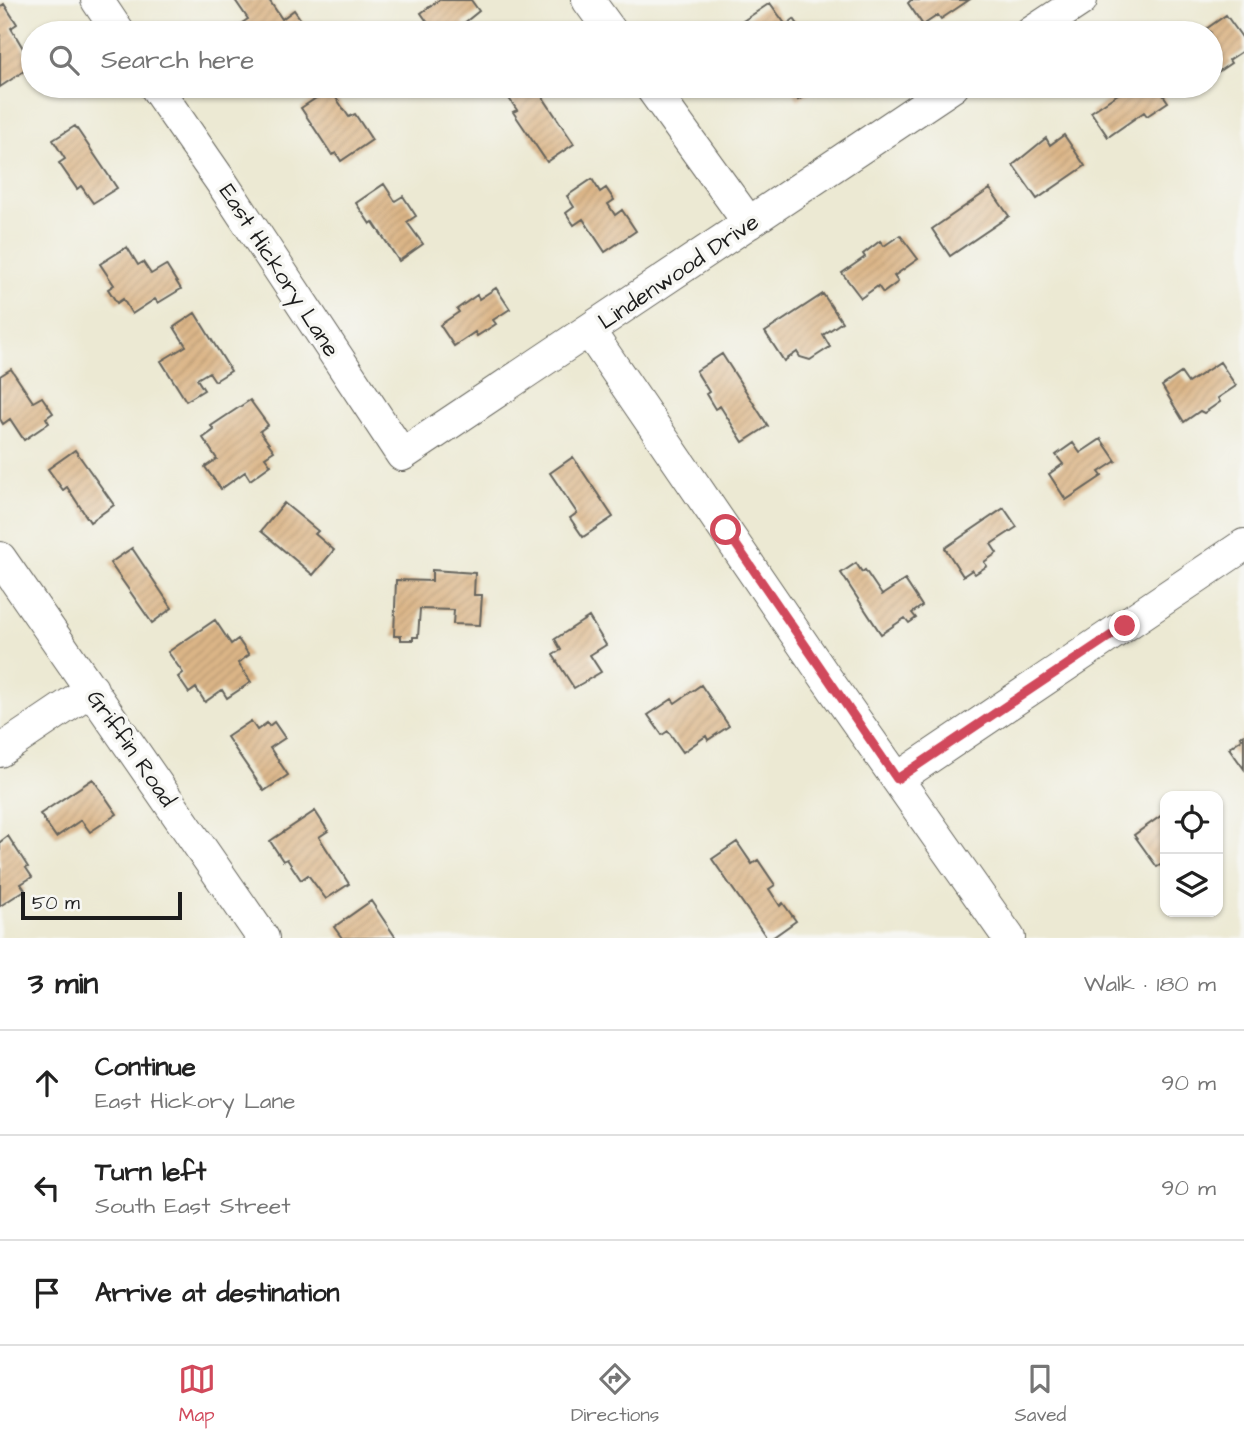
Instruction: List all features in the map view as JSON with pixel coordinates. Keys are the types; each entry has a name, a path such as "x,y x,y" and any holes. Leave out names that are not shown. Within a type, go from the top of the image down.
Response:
{"street":[{"path":"97,0 112,21"},
{"path":"588,0 603,21"},
{"path":"1049,21 1081,0"},
{"name":"East Hickory Lane","path":"163,98 402,455"},
{"path":"659,98 749,223"},
{"name":"Lindenwood Drive","path":"402,455 935,98"},
{"path":"589,331 1009,938"},
{"path":"897,779 1244,545"},
{"name":"Griffin Road","path":"0,558 263,938"},
{"path":"0,751 92,689"}],"building":[{"path":"235,0 269,0 282,19 294,10 302,21 245,21 248,19"},
{"path":"439,0 471,0 479,11 467,21 427,21 421,13"},
{"path":"911,0 969,0 941,19 938,15 929,21 920,21 908,3"},
{"path":"770,3 783,21 743,21"},
{"path":"4,4 17,24 11,28 21,45 21,73 0,87 0,7"},
{"path":"1226,15 1244,40 1244,50 1229,60 1231,63 1223,68 1223,21 1217,21"},
{"path":"316,98 336,98 349,117 355,114 372,140 341,161 336,153 332,155 301,108"},
{"path":"509,98 543,98 574,144 547,162 513,112 517,110"},
{"path":"1112,98 1165,98 1168,102 1147,116 1144,112 1108,137 1091,112"},
{"path":"75,126 117,188 93,203 81,186 77,189 59,163 65,159 53,140"},
{"path":"1064,135 1085,166 1037,199 1013,165 1046,138 1050,145"},
{"path":"592,179 600,192 606,188 614,200 608,204 615,215 622,210 636,231 605,252 583,219 574,225 566,213 574,207 567,196"},
{"path":"384,184 395,201 403,196 416,216 407,222 423,244 399,261 373,222 370,224 356,203"},
{"path":"990,189 1009,216 950,256 932,229"},
{"path":"900,235 918,259 894,276 898,282 883,293 878,286 861,298 842,273 865,257 863,254 880,241 884,246"},
{"path":"127,247 138,265 143,262 151,274 166,265 181,289 158,303 155,299 132,314 123,299 117,303 108,289 114,285 100,264"},
{"path":"496,288 510,309 493,320 496,324 477,336 475,332 454,346 440,325 477,295 479,299"},
{"path":"823,294 842,322 823,335 830,347 810,360 800,357 797,352 784,361 765,332"},
{"path":"195,313 231,371 215,381 209,372 197,379 204,390 186,401 161,361 186,346 174,327"},
{"path":"722,354 768,426 743,442 720,406 715,409 706,394 709,392 696,371"},
{"path":"1220,362 1236,386 1218,398 1220,402 1184,422 1162,386 1181,373 1188,383"},
{"path":"11,369 33,402 42,397 53,413 46,418 49,423 24,440 10,419 3,424 0,419 0,376"},
{"path":"250,400 268,425 260,431 274,451 265,457 271,465 250,480 245,472 221,489 205,467 217,459 203,438 214,430 211,426"},
{"path":"1101,439 1116,461 1099,472 1102,476 1066,500 1049,474 1063,464 1056,455 1073,443 1080,453"},
{"path":"75,450 114,505 90,522 67,487 63,490 48,469"},
{"path":"573,457 613,517 583,537 570,518 577,513 550,473"},
{"path":"284,503 318,531 315,534 334,550 313,575 261,531"},
{"path":"1004,508 1017,527 991,544 997,553 984,562 987,566 975,574 972,570 963,576 945,548"},
{"path":"132,548 172,608 152,623 110,563"},
{"path":"856,563 862,572 865,570 882,595 905,580 922,606 912,613 916,618 909,623 905,618 881,634 841,573"},
{"path":"432,570 475,573 474,595 482,595 480,625 453,624 454,610 420,609 418,637 401,640 401,636 394,636 396,580 432,581"},
{"path":"589,617 606,645 590,655 601,672 574,688 553,655 561,650 555,639"},
{"path":"215,620 231,644 238,639 249,655 238,663 251,682 227,698 222,690 205,702 196,688 189,693 178,677 183,673 168,652"},
{"path":"701,685 729,726 708,740 706,736 683,752 668,731 662,735 648,715 672,699 675,703"},
{"path":"251,721 257,730 274,722 285,738 270,748 288,775 264,791 227,737"},
{"path":"1244,734 1244,769 1229,748 1242,739 1240,736"},
{"path":"93,779 117,814 90,832 81,820 56,837 40,814"},
{"path":"315,811 328,831 319,837 349,884 326,899 308,875 301,880 287,859 283,861 270,841"},
{"path":"1160,817 1160,865 1157,867 1134,835"},
{"path":"8,836 32,877 21,884 25,890 0,906 0,842"},
{"path":"737,842 752,864 758,860 775,885 769,889 780,906 783,903 796,921 772,938 767,938 712,859"},
{"path":"371,901 396,938 342,938 334,927"}],"route":[{"path":"726,530 897,779 1125,626"}]}
